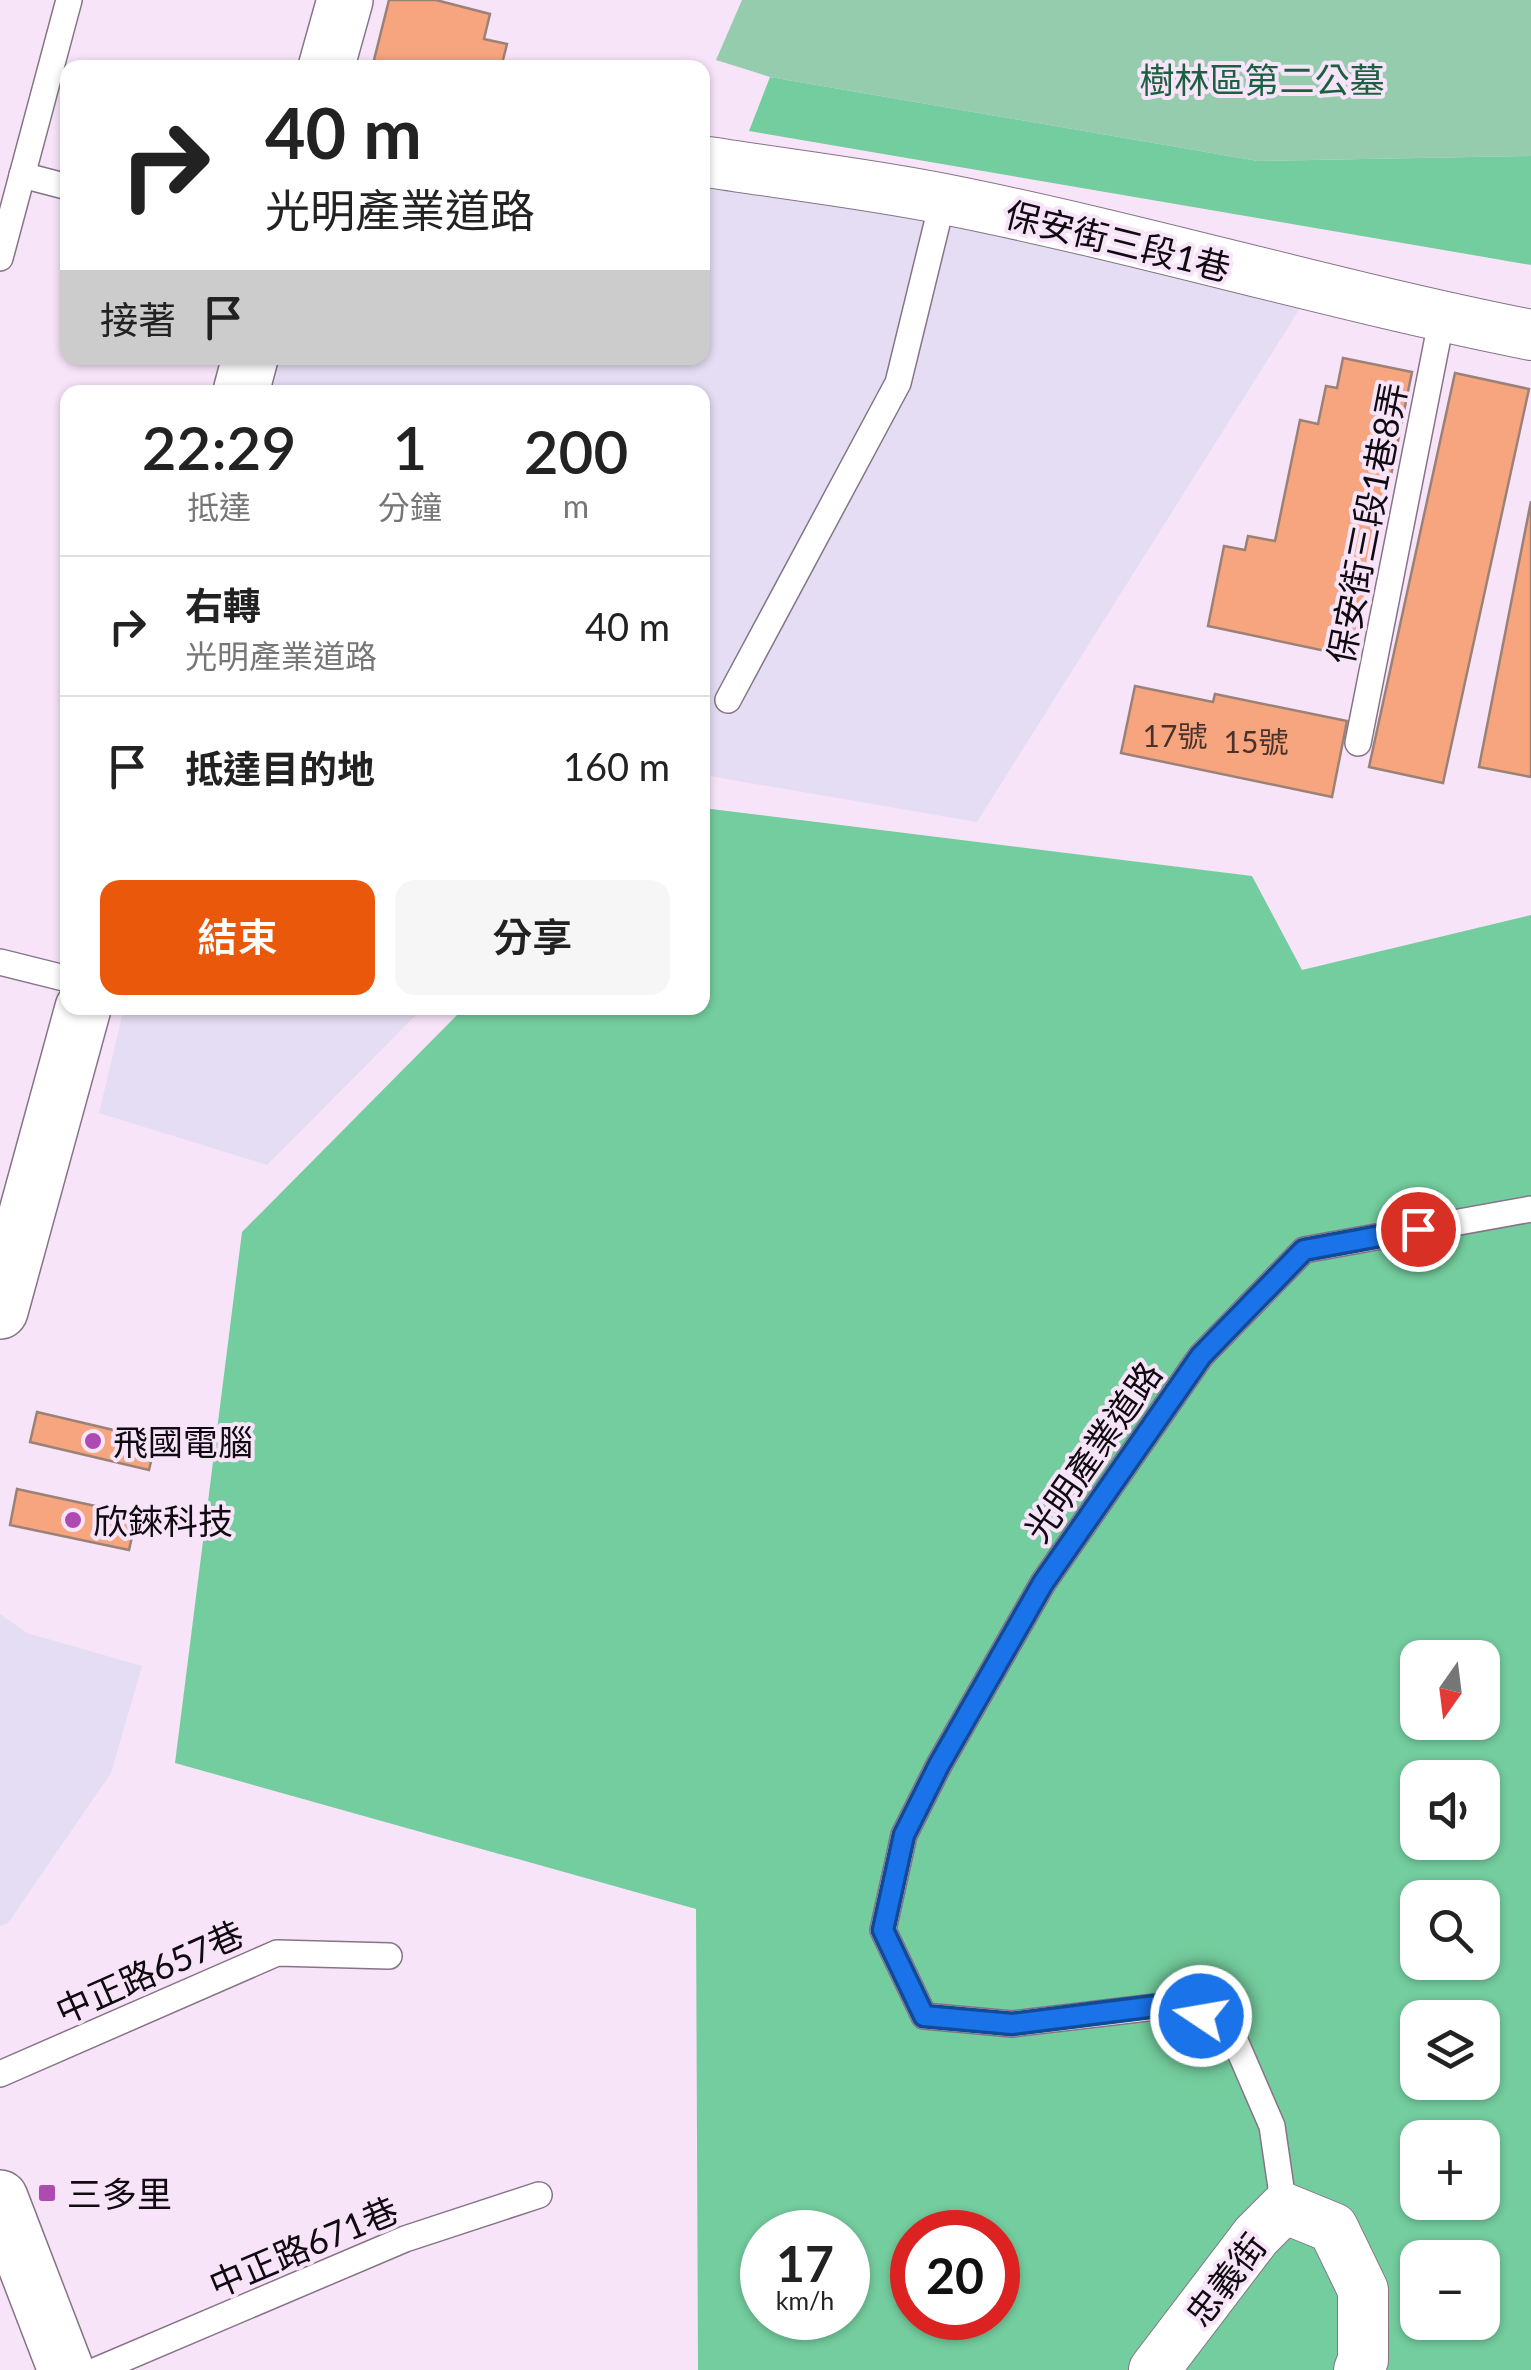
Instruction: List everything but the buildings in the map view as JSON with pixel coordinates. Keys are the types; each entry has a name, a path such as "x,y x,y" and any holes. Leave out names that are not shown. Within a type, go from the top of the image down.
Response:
{"street":[{"path":"328,60 345,0"},
{"name":"保安街三段1巷","path":"710,162 942,198 1531,335"},
{"path":"0,1311 81,1015"},
{"path":"0,2198 66,2370"},
{"name":"忠義街","path":"1154,2370 1256,2236 1284,2208 1333,2228 1363,2290 1364,2360 1359,2370"}],"lane":[{"path":"0,258 69,0"},
{"path":"22,174 60,185"},
{"path":"728,700 898,383 942,198"},
{"name":"保安街三段1巷8弄","path":"1358,743 1442,317"},
{"path":"0,962 60,976"},
{"name":"光明產業道路","path":"1284,2208 1272,2126 1230,2028 1172,2004 1012,2024 924,2016 883,1930 904,1835 939,1765 1043,1583 1201,1356 1304,1250 1531,1208"},
{"name":"中正路657巷","path":"0,2074 277,1954 389,1956"},
{"name":"中正路671巷","path":"96,2370 405,2240 540,2194"}],"shaded area":[{"path":"710,189 966,223 1304,302 977,822 710,776 710,385 274,385 278,365 710,365"},
{"path":"122,1015 416,1015 267,1165 99,1113"},
{"path":"0,1614 27,1633 142,1666 111,1773 8,1923 0,1926"}],"green space":[{"name":"樹林區第二公墓","path":"742,0 1531,0 1531,156 1258,161 770,77 716,60"},
{"path":"770,77 1258,161 1531,156 1531,265 749,131"},
{"path":"710,809 1252,876 1302,970 1531,915 1531,2370 698,2370 696,1909 175,1763 242,1232 457,1015 710,1015"}],"place":[{"name":"飛國電腦","path":"93,1441"},
{"name":"欣錸科技","path":"73,1520"},
{"name":"三多里","path":"47,2193"}],"route":[{"path":"1201,2016 1172,2004 1012,2024 924,2016 883,1930 904,1835 939,1765 1043,1583 1201,1356 1304,1250 1418,1229"}]}
